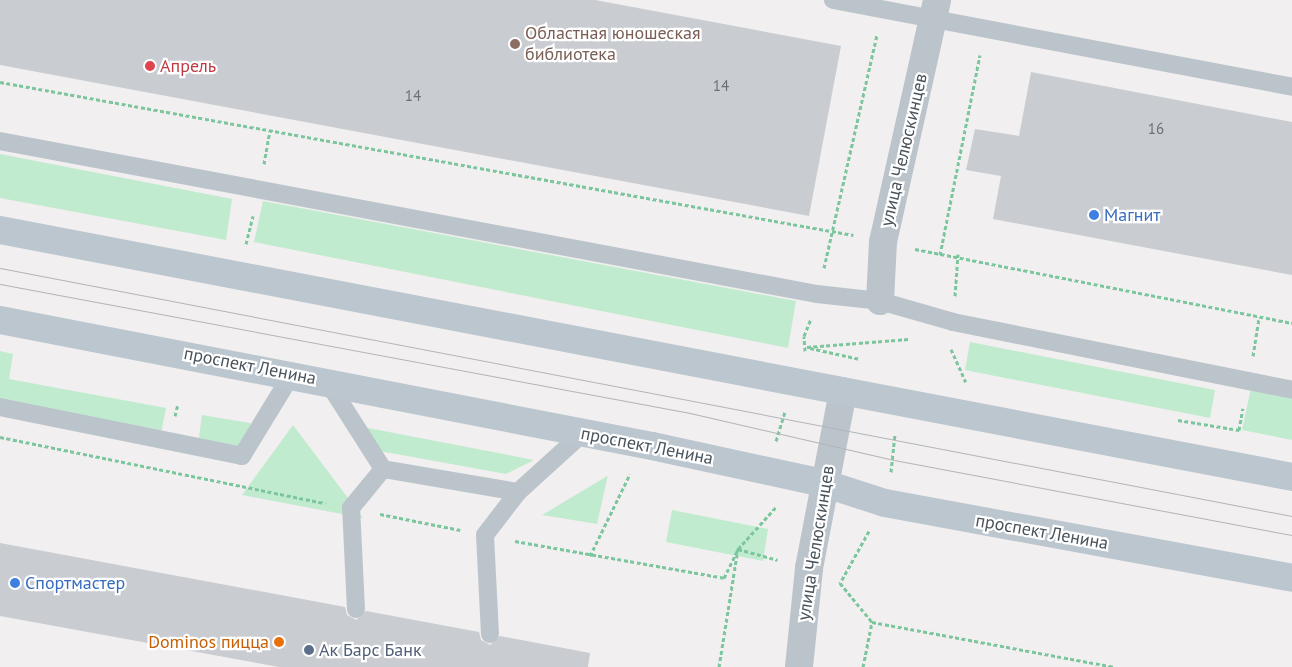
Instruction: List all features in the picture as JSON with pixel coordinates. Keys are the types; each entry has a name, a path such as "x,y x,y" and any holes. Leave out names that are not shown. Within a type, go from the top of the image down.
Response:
{"main road":[{"path":"0,230 843,391 896,398 1292,477"},
{"name":"проспект Ленина","path":"0,320 292,374 583,433 823,483 885,503 1292,578"}],"street":[{"name":"улица Челюскинцев","path":"880,302 883,242 935,10"},
{"name":"улица Челюскинцев","path":"799,667 809,568 823,483 843,391"}],"lane":[{"path":"833,0 882,10 935,10 985,29 1292,87"},
{"path":"0,141 807,292 880,302 953,322 1292,390"},
{"path":"0,407 242,456 292,374"},
{"path":"327,381 383,469 518,492"},
{"path":"490,634 485,535 518,492 583,433"},
{"path":"356,609 351,508 383,469"}],"path":[{"path":"0,82 834,231 882,10"},
{"path":"940,254 985,29"},
{"path":"244,251 255,208"},
{"path":"958,254 1292,324"},
{"path":"804,336 815,312"},
{"path":"863,360 806,347 912,338"},
{"path":"952,355 966,382 956,380"},
{"path":"840,583 885,503 894,460 896,398"},
{"path":"0,437 590,556 724,578 738,549 809,568 840,583 872,622 1115,667"},
{"path":"590,556 629,474 638,476"},
{"path":"864,667 872,622"}],"green space":[{"path":"0,154 232,199 226,240 0,198"},
{"path":"263,201 796,301 788,348 254,242"},
{"path":"970,342 1215,390 1210,418 965,370"},
{"path":"0,351 13,354 9,379 166,408 161,433 0,403"},
{"path":"1251,388 1292,396 1292,440 1242,430"},
{"path":"202,415 250,423 252,432 244,451 198,444"},
{"path":"293,425 363,518 242,495"},
{"path":"363,427 534,460 506,474 374,450"},
{"path":"608,476 597,524 542,515"},
{"path":"672,510 768,529 763,561 666,542"}],"building":[{"path":"0,0 595,0 841,46 809,216 0,65"},
{"path":"1031,72 1292,122 1292,275 993,219 1001,176 966,170 975,129 1019,136"},
{"path":"0,543 345,607 347,615 356,620 366,611 479,632 481,640 490,645 500,636 590,653 588,667 279,667 0,616"}],"tram line":[{"path":"0,268 1292,516"},
{"path":"0,284 690,413 894,460 1292,535"}],"place":[{"name":"Областная юношеская библиотека","path":"515,44"},
{"name":"Апрель","path":"150,66"},
{"name":"Магнит","path":"1094,215"},
{"name":"Спортмастер","path":"15,583"},
{"name":"Dominos пицца","path":"279,642"},
{"name":"Ак Барс Банк","path":"309,650"}]}
